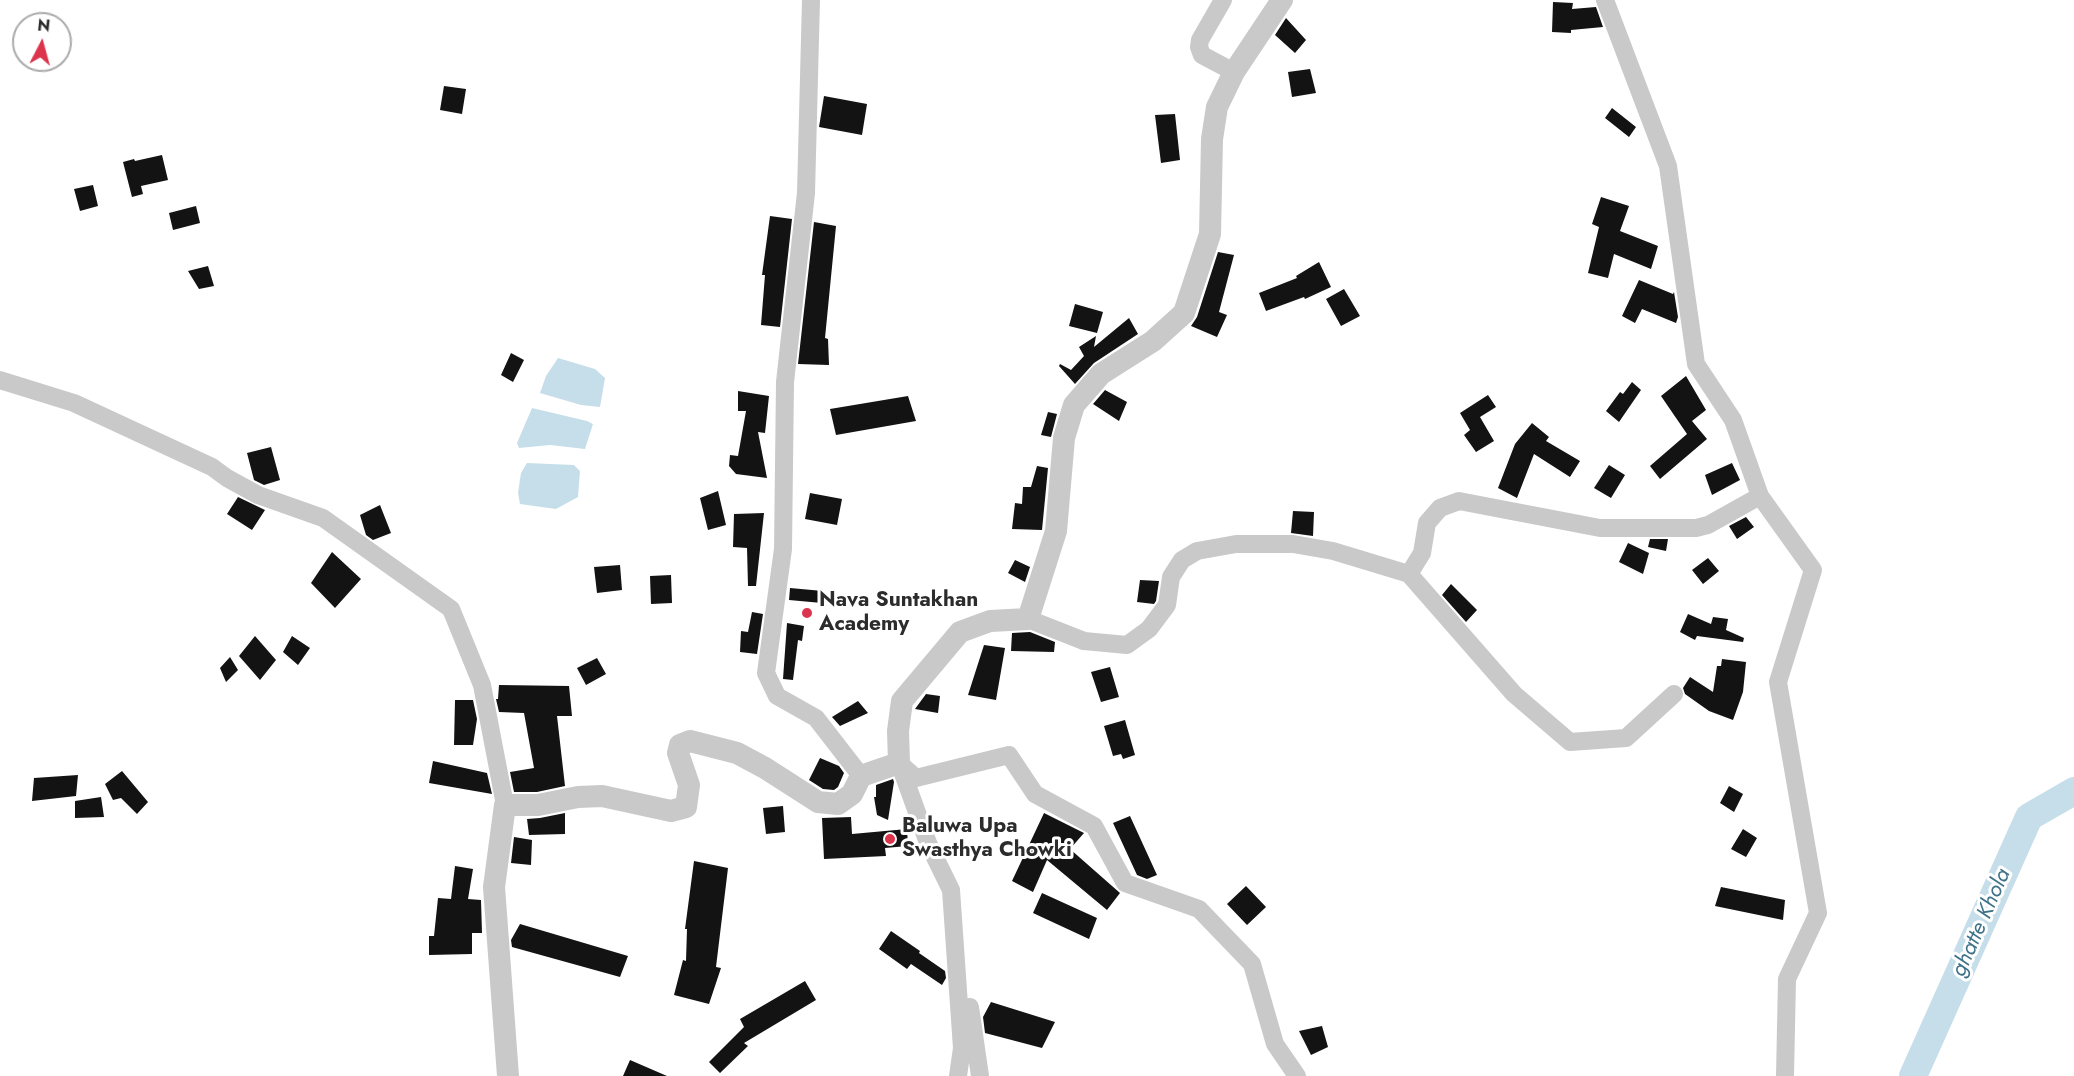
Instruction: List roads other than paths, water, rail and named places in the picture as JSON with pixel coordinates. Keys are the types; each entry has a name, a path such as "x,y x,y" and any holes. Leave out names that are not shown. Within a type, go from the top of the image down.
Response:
{"street":[{"path":"811,0 806,193 785,382 783,549 766,673 777,696 816,718 861,776"},
{"path":"1223,0 1210,20 1199,47 1202,55 1234,72"},
{"path":"1028,619 1056,531 1064,438 1074,405 1101,374 1153,341 1184,314 1210,234 1212,139 1217,107 1234,72 1282,0"},
{"path":"1605,0 1668,166 1696,364 1733,420 1760,496 1813,570 1778,682 1818,913 1787,979 1785,1076"},
{"path":"0,380 74,403 212,467 258,495 323,518 451,609 482,685 505,805 494,887 508,1076"},
{"path":"1409,574 1422,553 1427,523 1440,508 1459,501 1600,528 1696,528 1708,525 1760,496"},
{"path":"958,1076 962,1048 951,890 928,843 898,763 898,731 902,701 960,632 990,621 1028,619 1084,641 1127,645 1149,629 1167,605 1171,577 1182,560 1197,551 1236,544 1293,544 1333,551 1409,574 1514,694 1570,742 1626,738 1674,694"},
{"path":"505,805 538,805 578,797 602,796 671,811 686,807 688,785 678,753 680,745 690,741 737,753 818,802 838,804 852,794 861,776 898,763"},
{"path":"898,763 916,778 1009,755 1035,794 1094,826 1125,883 1198,909 1252,964 1275,1044 1297,1076"},
{"path":"956,963 967,991 980,1076"}],"water":[{"path":"558,358 595,369 605,378 600,407 581,405 540,393 546,376"},
{"path":"532,408 593,424 585,449 550,445 519,448 517,443"},
{"path":"527,463 574,465 580,471 578,497 556,509 520,504 518,493 521,473"}],"waterway":[{"name":"ghatte Khola","path":"1913,1076 2029,817 2074,791"}],"place":[{"name":"Nava Suntakhan Academy","path":"807,613"},
{"name":"Baluwa Upa Swasthya Chowki","path":"890,839"}]}
